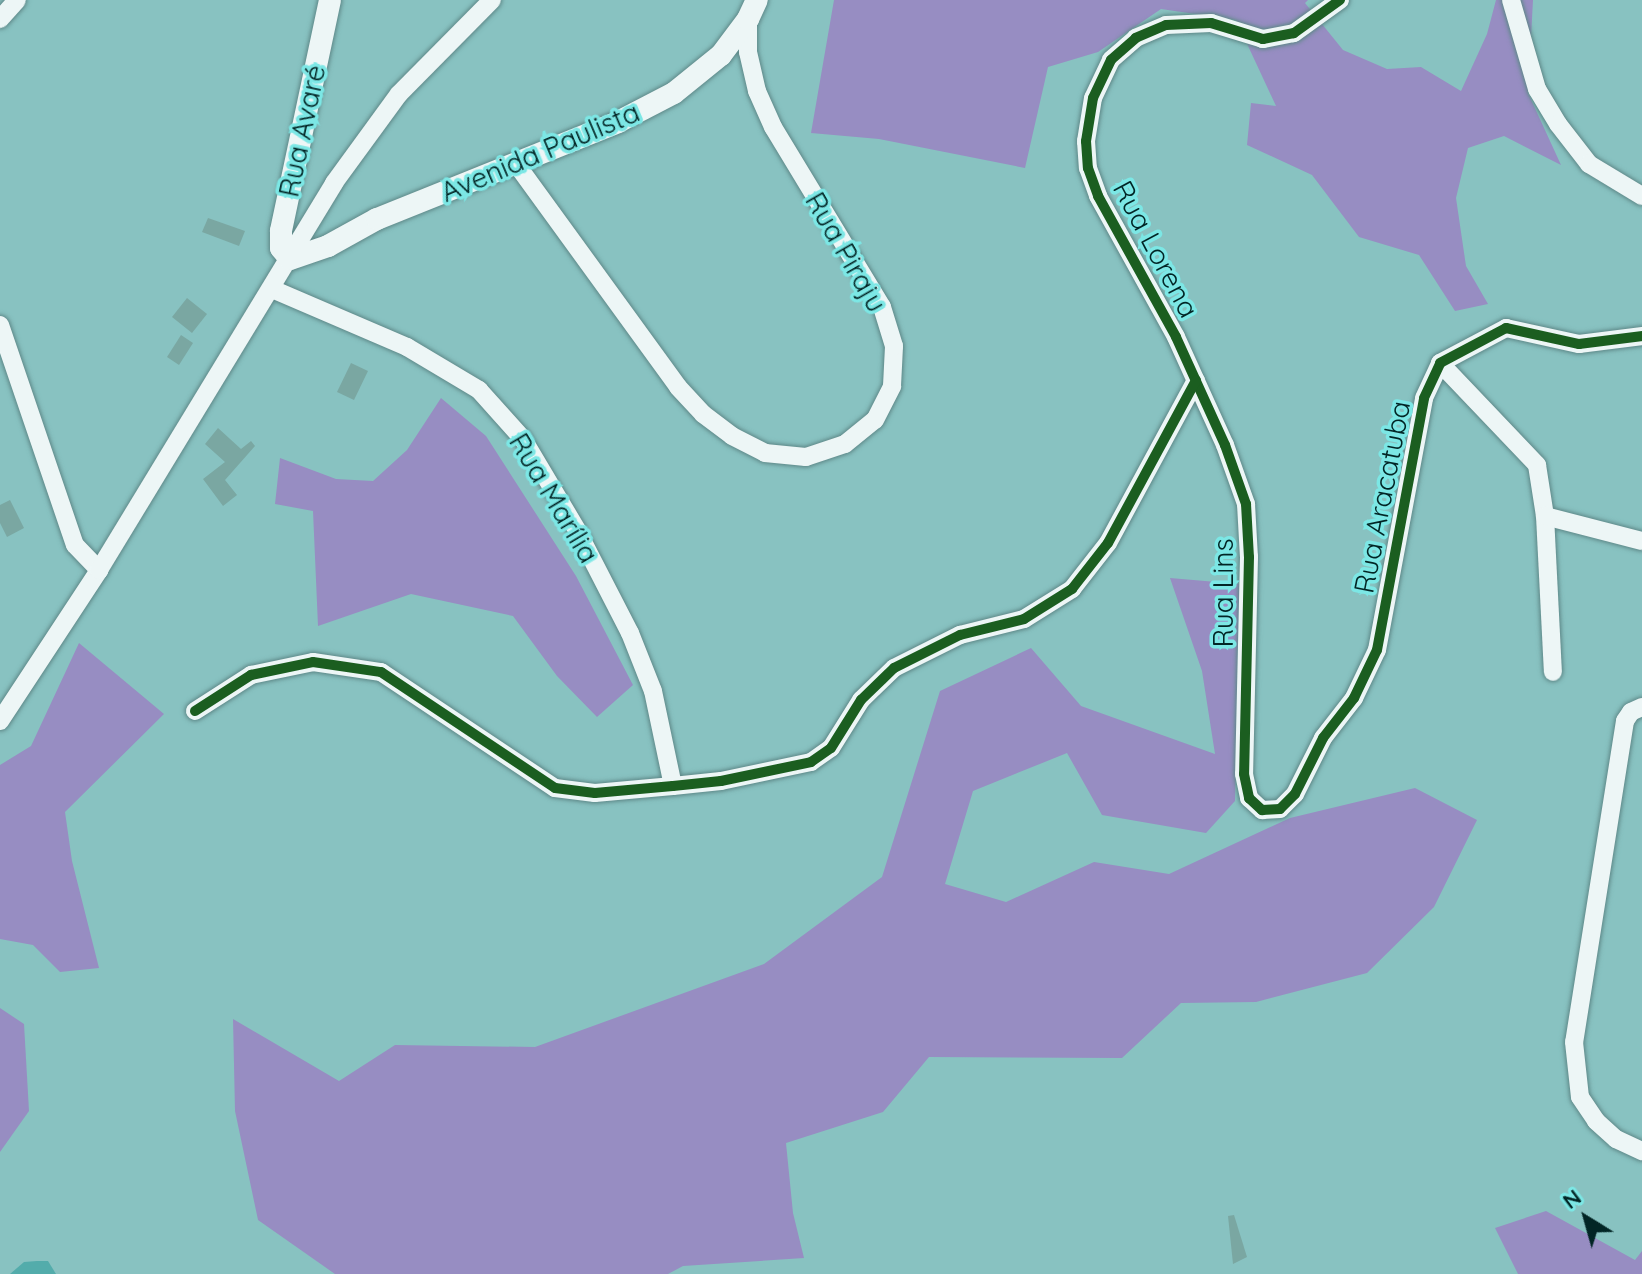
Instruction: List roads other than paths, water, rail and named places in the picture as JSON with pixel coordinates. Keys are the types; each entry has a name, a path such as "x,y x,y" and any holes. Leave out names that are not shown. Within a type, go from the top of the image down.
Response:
{"street":[{"path":"0,19 17,0"},
{"name":"Rua Avaré","path":"290,259 281,248 281,231 330,0"},
{"path":"0,721 99,570 334,183 399,94 492,0"},
{"name":"Rua Lorena","path":"1196,380 1098,196 1088,168 1086,141 1093,98 1111,60 1136,38 1166,25 1211,23 1263,39 1294,33 1340,0"},
{"path":"1511,0 1537,89 1558,124 1589,164 1642,196"},
{"name":"Avenida Paulista","path":"290,259 328,246 377,219 618,122 674,93 721,55 753,10"},
{"name":"Rua Piraju","path":"517,165 654,354 703,414 732,436 765,453 806,457 845,444 875,420 892,386 894,346 882,307 767,115 757,91 748,52 753,10"},
{"name":"Rua Marília","path":"272,289 407,347 479,390 523,439 577,530 630,633 653,691 673,786"},
{"path":"0,325 75,545 99,570"},
{"path":"1553,672 1545,516 1537,465 1440,363 1506,328 1579,344 1642,336"},
{"name":"Rua Aracatuba","path":"1262,810 1280,809 1295,794 1323,738 1354,698 1377,650 1424,398 1440,363"},
{"path":"195,711 251,675 313,662 381,672 555,788 595,793 673,786 721,781 811,762 831,748 861,700 894,668 960,635 1024,619 1072,589 1108,543 1196,380"},
{"name":"Rua Lins","path":"1196,380 1246,504 1249,557 1244,774 1249,798 1262,810"},
{"path":"1545,516 1642,541"},
{"path":"1642,707 1631,712 1625,721 1574,1042 1574,1070 1580,1097 1596,1121 1616,1139 1642,1151"}],"water":[{"path":"48,1261 56,1274 10,1274 24,1262"}]}
